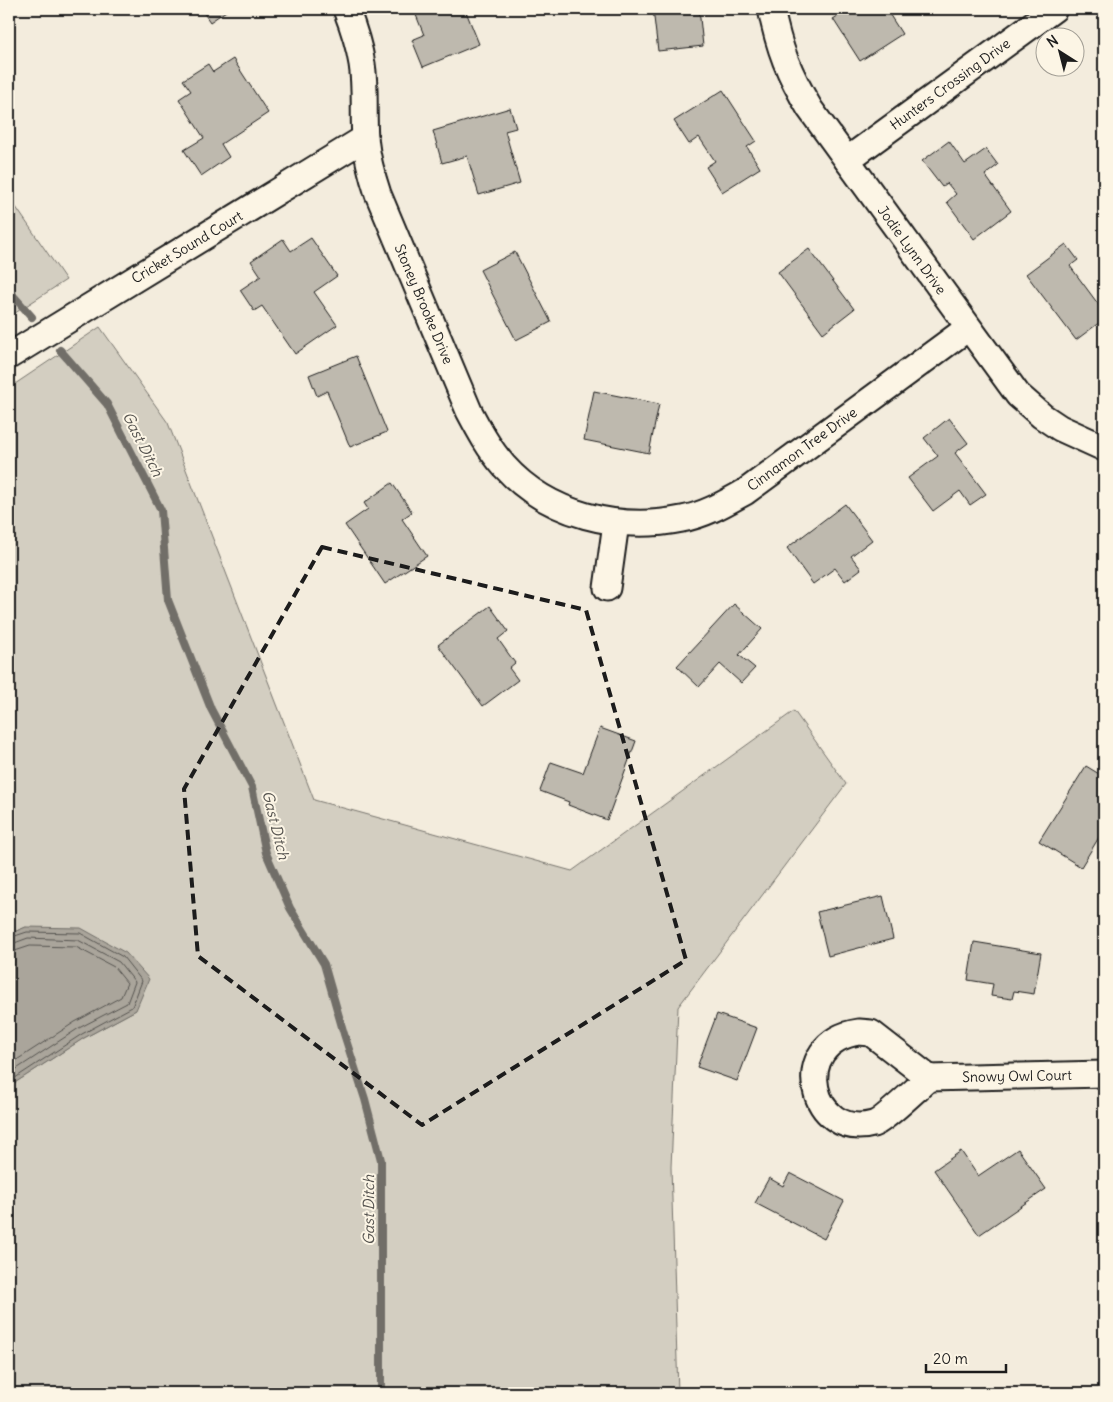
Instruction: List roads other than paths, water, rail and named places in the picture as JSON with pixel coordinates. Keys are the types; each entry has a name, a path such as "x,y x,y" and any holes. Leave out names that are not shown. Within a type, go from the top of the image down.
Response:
{"street":[{"name":"Stoney Brooke Drive","path":"346,9 354,28 362,64 365,138 372,176 469,411 484,440 505,466 530,488 558,506 588,517 616,523"},
{"name":"Jodie Lynn Drive","path":"771,9 777,40 795,84 810,109 1018,395 1042,416 1060,428 1104,448"},
{"name":"Hunters Crossing Drive","path":"847,160 1054,9"},
{"name":"Cricket Sound Court","path":"9,356 365,138"},
{"name":"Cinnamon Tree Drive","path":"616,523 650,524 684,519 723,504 745,492 968,328"},
{"path":"607,588 616,523"},
{"path":"859,1032 871,1033 929,1078 875,1124 859,1126 842,1122 828,1113 819,1100 814,1084 816,1066 823,1051 835,1040 851,1033 859,1032"},
{"name":"Snowy Owl Court","path":"929,1078 1104,1074"}],"water":[{"path":"26,927 81,928 126,953 149,979 136,1010 84,1038 13,1084 9,1090 9,934"}],"waterway":[{"name":"Gast Ditch","path":"9,291 32,317"},
{"name":"Gast Ditch","path":"60,350 107,404 161,510 168,600 211,709 252,787 266,853 290,908 324,964 365,1099 381,1160 381,1393"}]}
